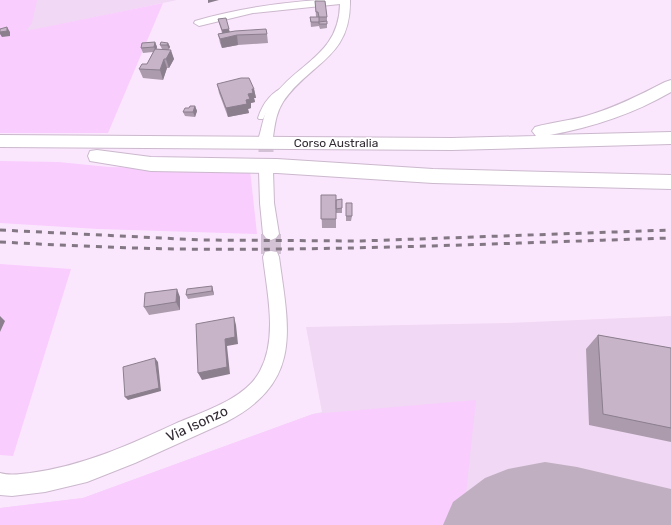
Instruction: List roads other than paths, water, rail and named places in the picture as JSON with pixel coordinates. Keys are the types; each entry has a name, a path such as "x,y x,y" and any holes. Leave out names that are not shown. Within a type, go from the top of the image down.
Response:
{"highway":[{"path":"452,144 554,128 601,118 635,105 671,86"},
{"name":"Corso Australia","path":"0,141 452,144 671,138"},
{"name":"Corso Australia","path":"0,155 433,156 671,150"},
{"path":"97,156 151,164 277,166 433,176 671,182"}],"street":[{"path":"199,23 220,16 249,10 345,0 342,28 335,41 323,55 288,86 266,115 266,137"},
{"path":"266,171 267,203 271,234"},
{"name":"Via Isonzo","path":"0,484 6,486 34,484 63,478 105,464 141,450 219,415 236,405 257,389 265,380 274,364 278,342 271,257"}],"tunnel":[{"path":"266,137 266,171"},
{"path":"271,234 271,257"}],"railway":[{"path":"0,230 201,240 361,241 671,230"},
{"path":"0,242 131,248 299,249 671,238"}]}
